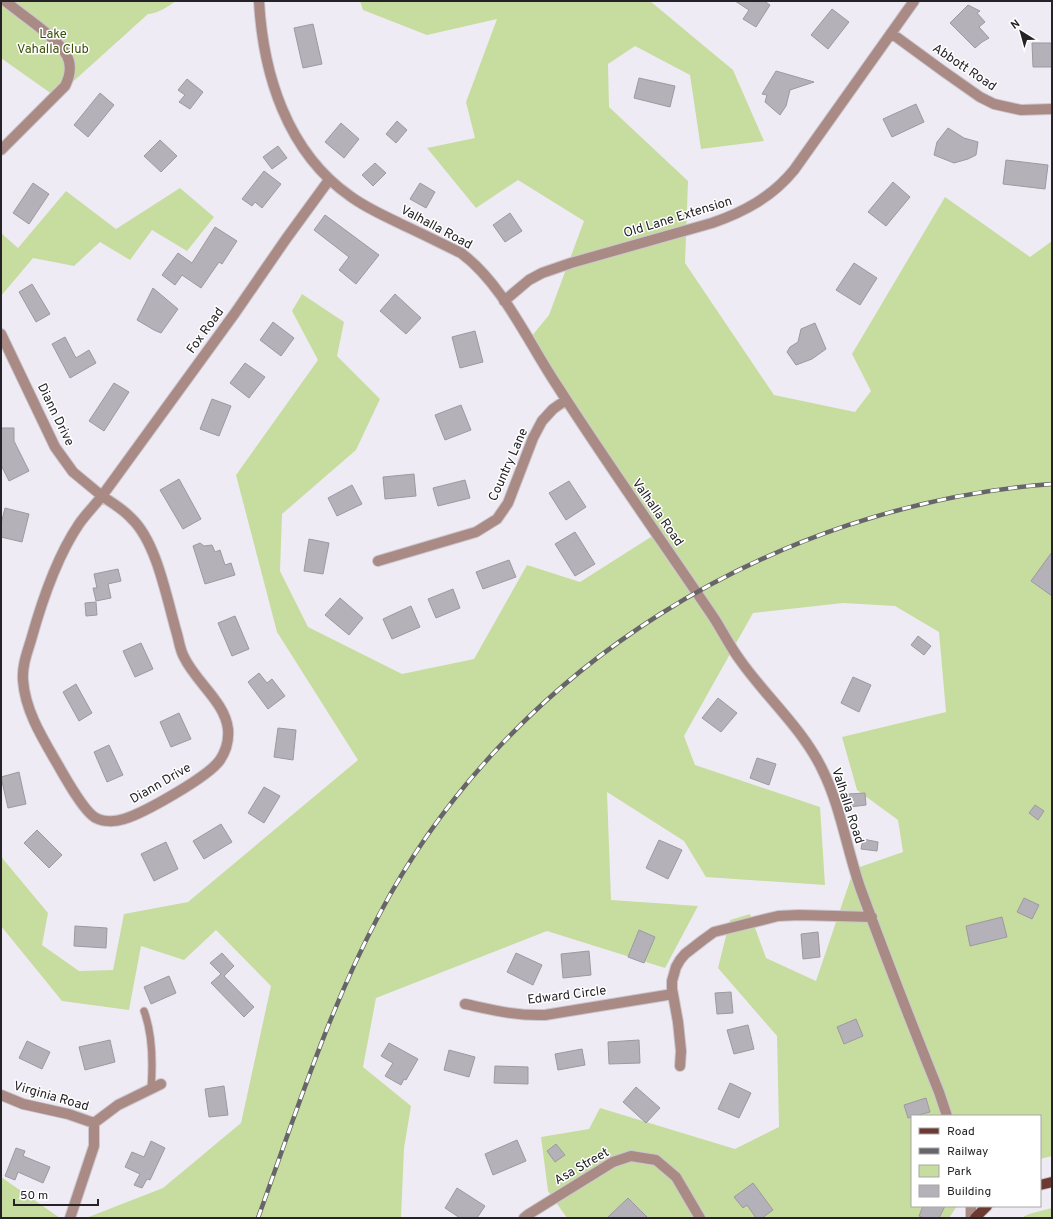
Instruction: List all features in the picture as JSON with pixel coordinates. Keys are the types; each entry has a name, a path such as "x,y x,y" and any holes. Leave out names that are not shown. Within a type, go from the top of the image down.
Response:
{"main road":[{"path":"1041,1185 1052,1182"},
{"path":"976,1218 986,1207"}],"street":[{"path":"1,150 65,86 70,71 68,59 58,44 5,1"},
{"name":"Valhalla Road","path":"259,1 260,27 270,74 282,109 299,142 312,161 329,180 351,197 461,253 484,273 504,301 566,400 716,621 740,661 805,741 816,758 824,772 835,801 861,890 947,1115"},
{"name":"Old Lane Extension","path":"504,301 529,280 542,272 571,262 712,224 734,216 767,197 784,182 794,170 914,1"},
{"name":"Abbott Road","path":"891,33 938,68 994,104 1021,110 1052,109"},
{"name":"Fox Road","path":"102,496 226,326 329,180"},
{"name":"Diann Drive","path":"1,334 55,448 73,472 132,518 143,533 154,553 183,656 194,674 221,709 227,723 228,730 226,746 224,753 215,765 195,781 155,805 124,819 109,821 94,818 76,796 49,750 30,713 23,681 23,666 34,626 63,552 79,524 102,496"},
{"name":"Country Lane","path":"378,560 476,532 497,519 508,503 542,422 554,409 566,400"},
{"path":"680,1066 681,1051 672,989 674,974 680,960 685,954 714,932 778,916 799,915 872,917"},
{"name":"Edward Circle","path":"465,1004 494,1011 524,1015 545,1014 673,994"},
{"path":"70,1218 94,1146 94,1123 118,1105 161,1084"},
{"name":"Virginia Road","path":"1,1095 23,1104 68,1114 94,1123"},
{"name":"Asa Street","path":"524,1218 613,1162 631,1156 656,1160 676,1177 700,1218"},
{"path":"971,1207 971,1218"}],"lane":[{"path":"144,1011 152,1054 151,1089"}],"green space":[{"name":"Lake Vahalla Club","path":"1,1 176,1 159,11 148,14 56,97 1,58"},
{"path":"360,1 650,1 733,70 764,141 701,149 690,75 635,46 608,64 609,107 688,181 685,263 774,395 855,412 871,391 852,354 945,197 1030,257 1052,241 1052,1156 1041,1159 1041,1115 911,1115 911,1207 956,1207 949,1218 567,1218 548,1191 541,1137 589,1129 600,1108 735,1149 779,1127 777,1036 718,968 730,920 750,914 766,958 816,981 854,869 903,852 898,820 857,790 842,737 946,712 939,632 895,606 843,603 753,613 684,736 695,765 820,807 825,885 706,877 684,841 607,792 611,900 698,906 665,968 547,931 376,998 363,1067 411,1106 404,1148 401,1218 86,1218 163,1188 241,1123 271,986 216,930 184,960 141,946 129,1010 62,1001 1,926 1,854 3,859 48,913 42,945 79,971 113,970 124,914 188,902 358,760 277,632 236,475 318,360 292,311 302,294 344,322 337,356 380,399 356,450 282,514 280,571 308,627 402,674 474,659 527,565 580,582 654,535 531,337 549,315 584,221 518,180 476,208 427,148 475,138 466,102 497,19 427,35 363,10"},
{"path":"180,188 214,217 187,251 152,230 130,260 100,242 74,266 33,258 1,296 1,233 18,248 66,191 116,229"},
{"path":"1,1177 60,1218 1,1218"},
{"path":"1052,1208 1052,1218 1021,1218 1029,1214"}],"building":[{"path":"735,1 764,1 770,5 756,27 743,19 749,10"},
{"path":"968,5 980,11 977,13 985,22 979,27 989,38 975,48 950,23"},
{"path":"832,9 849,22 828,49 811,35"},
{"path":"313,24 322,64 303,68 294,28"},
{"path":"1032,43 1052,43 1052,67 1033,67"},
{"path":"776,71 814,82 790,90 786,106 780,115 765,102 767,95 762,94"},
{"path":"639,78 675,86 670,107 634,98"},
{"path":"187,79 203,92 190,109 179,102 185,95 178,90"},
{"path":"100,93 114,105 88,137 74,125"},
{"path":"916,104 924,122 892,137 883,119"},
{"path":"397,121 407,130 396,143 386,134"},
{"path":"341,123 359,139 344,158 325,142"},
{"path":"948,128 964,138 978,142 976,155 954,163 934,155 937,142"},
{"path":"160,140 177,156 161,172 144,156"},
{"path":"278,146 287,158 272,169 263,157"},
{"path":"1006,160 1048,165 1045,189 1003,184"},
{"path":"375,163 386,173 373,186 362,175"},
{"path":"264,171 281,184 262,208 255,202 252,206 242,199"},
{"path":"893,182 910,197 886,226 868,212"},
{"path":"33,183 49,194 29,224 13,213"},
{"path":"420,183 435,192 426,208 410,199"},
{"path":"510,213 522,231 505,242 493,225"},
{"path":"325,215 379,255 356,284 339,270 349,257 314,230"},
{"path":"215,227 237,241 222,264 219,262 201,288 182,275 175,285 162,275 178,253 192,263"},
{"path":"854,263 877,278 860,305 836,290"},
{"path":"32,284 50,314 36,322 19,292"},
{"path":"153,288 178,309 161,333 137,320"},
{"path":"395,294 421,318 406,334 380,311"},
{"path":"273,322 294,338 281,356 260,340"},
{"path":"815,323 826,349 812,359 796,365 787,352 790,347 798,342 801,329"},
{"path":"475,331 483,362 460,368 452,337"},
{"path":"65,337 76,358 89,350 96,363 70,378 52,344"},
{"path":"245,363 265,377 249,398 230,383"},
{"path":"114,383 129,392 104,431 89,421"},
{"path":"212,399 231,406 219,436 200,429"},
{"path":"461,405 471,430 445,440 435,415"},
{"path":"1,428 14,428 14,441 29,471 9,481 1,465"},
{"path":"414,474 416,496 385,499 383,477"},
{"path":"179,479 201,519 183,529 160,490"},
{"path":"465,480 470,498 438,506 433,488"},
{"path":"569,481 586,507 566,520 549,493"},
{"path":"352,485 362,504 337,516 328,498"},
{"path":"5,508 29,514 22,542 1,537 1,524"},
{"path":"575,532 595,564 575,576 555,544"},
{"path":"309,539 329,543 323,574 304,571"},
{"path":"200,543 204,546 212,545 215,552 220,550 225,565 231,563 235,575 205,584 193,546"},
{"path":"1052,552 1052,596 1031,581"},
{"path":"509,560 516,577 483,589 476,572"},
{"path":"118,569 121,581 108,584 111,598 96,601 93,588 97,588 94,574"},
{"path":"453,589 460,608 436,618 428,599"},
{"path":"340,598 363,618 349,635 325,615"},
{"path":"96,602 97,615 86,616 85,603"},
{"path":"411,606 420,627 392,639 383,619"},
{"path":"235,616 249,649 232,656 218,623"},
{"path":"918,636 931,646 924,655 911,645"},
{"path":"141,643 153,669 135,677 123,651"},
{"path":"259,673 267,683 272,679 285,696 268,709 248,682"},
{"path":"853,677 871,685 859,712 841,703"},
{"path":"76,684 92,713 79,721 63,692"},
{"path":"718,698 737,713 721,732 702,718"},
{"path":"179,713 191,739 171,747 160,722"},
{"path":"278,728 296,730 293,760 274,757"},
{"path":"109,745 123,775 107,782 94,752"},
{"path":"757,758 776,764 769,785 750,778"},
{"path":"19,772 26,804 8,808 1,777"},
{"path":"264,787 280,796 264,823 248,813"},
{"path":"865,793 866,805 849,807 848,794"},
{"path":"1035,805 1044,811 1038,820 1029,813"},
{"path":"221,824 232,842 204,859 193,841"},
{"path":"37,830 62,855 49,868 24,843"},
{"path":"863,839 878,842 877,851 861,849"},
{"path":"659,840 682,850 668,879 646,868"},
{"path":"166,842 178,869 154,881 141,854"},
{"path":"1024,898 1039,905 1032,919 1017,912"},
{"path":"1002,917 1007,937 970,946 966,926"},
{"path":"75,926 107,928 106,948 74,946"},
{"path":"639,930 655,937 644,963 628,957"},
{"path":"818,932 820,957 803,959 801,934"},
{"path":"589,951 591,975 563,978 561,954"},
{"path":"222,953 234,966 224,976 254,1007 244,1017 211,983 221,974 210,963"},
{"path":"516,953 542,965 533,985 507,972"},
{"path":"169,976 176,993 151,1004 144,987"},
{"path":"731,992 733,1013 717,1014 715,993"},
{"path":"856,1019 863,1036 844,1044 837,1027"},
{"path":"748,1025 754,1049 734,1054 727,1030"},
{"path":"110,1040 115,1062 85,1070 79,1047"},
{"path":"639,1040 640,1063 609,1064 608,1042"},
{"path":"27,1041 50,1052 42,1069 19,1058"},
{"path":"389,1043 418,1059 406,1080 404,1079 401,1085 385,1076 393,1063 381,1056"},
{"path":"582,1049 585,1065 558,1070 555,1054"},
{"path":"449,1050 475,1057 469,1077 444,1070"},
{"path":"495,1066 528,1067 528,1084 494,1083"},
{"path":"730,1083 751,1093 739,1118 718,1109"},
{"path":"224,1086 228,1115 209,1117 205,1089"},
{"path":"636,1087 660,1108 646,1123 623,1102"},
{"path":"926,1098 930,1112 919,1115 911,1115 911,1117 908,1118 904,1105"},
{"path":"517,1140 526,1161 493,1175 485,1154"},
{"path":"151,1141 165,1148 150,1180 147,1179 142,1188 134,1185 140,1174 125,1167 132,1152 144,1157"},
{"path":"556,1144 565,1155 555,1162 547,1151"},
{"path":"16,1148 25,1151 23,1156 50,1167 43,1183 18,1172 15,1180 5,1176"},
{"path":"753,1183 773,1210 762,1218 756,1218 747,1205 743,1208 734,1197"},
{"path":"457,1188 485,1206 477,1218 460,1218 445,1208"},
{"path":"628,1198 648,1218 607,1218"},
{"path":"923,1207 944,1207 939,1218 924,1218 919,1216"}],"railway":[{"path":"258,1218 328,1026 344,988 379,915 434,826 500,746 576,675 660,614 751,564 848,525 949,498 1052,484"}]}
